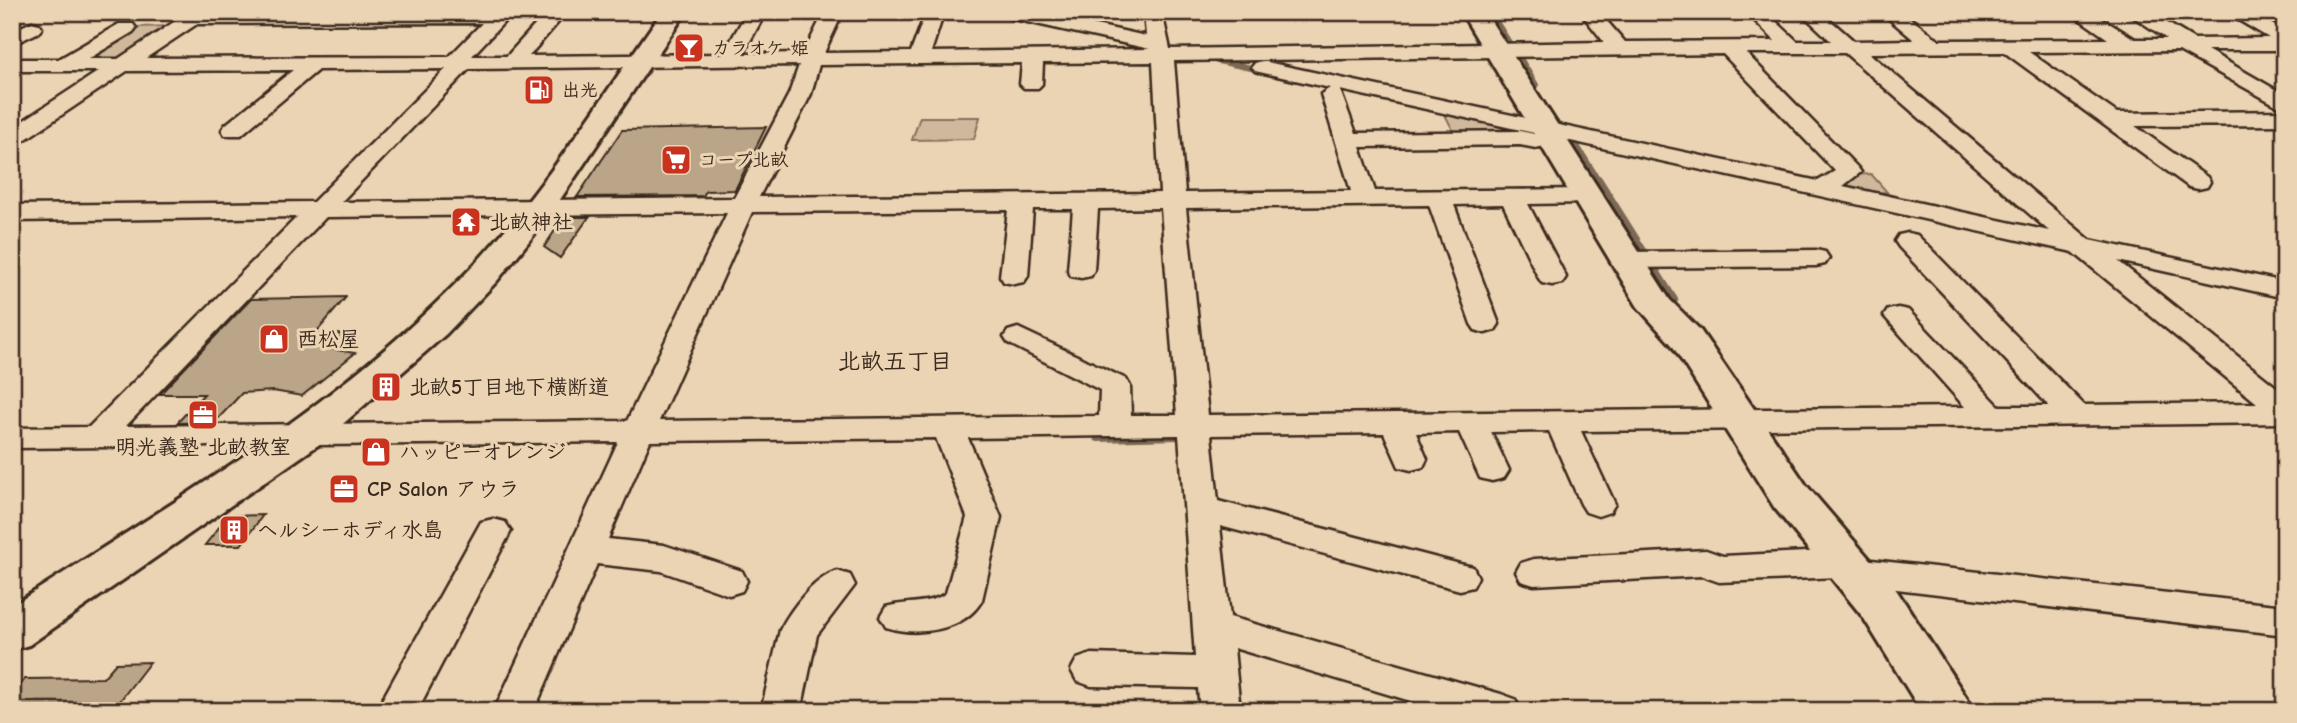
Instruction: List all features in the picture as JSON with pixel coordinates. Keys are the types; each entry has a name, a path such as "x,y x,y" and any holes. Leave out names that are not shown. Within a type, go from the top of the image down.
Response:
{"street":[{"path":"513,61 558,12"},
{"path":"629,60 653,12"},
{"path":"12,631 306,434 433,326 485,274 525,209 629,60 674,12"},
{"path":"729,60 757,12"},
{"path":"514,711 639,430 743,205 800,94 811,59 834,12"},
{"path":"919,58 935,12"},
{"path":"1009,12 1550,137 1822,189 2087,250 2285,290"},
{"path":"1091,670 1219,692 1172,201 1176,52 1153,12"},
{"path":"1473,12 1657,307 1687,338 1790,496 1880,604 1949,711"},
{"path":"1589,12 1620,49"},
{"path":"1755,12 1793,48"},
{"path":"1809,12 2087,250 2285,411"},
{"path":"1890,12 1934,47"},
{"path":"2078,12 2132,46"},
{"path":"2135,12 2217,65 2285,104"},
{"path":"2234,12 2285,42"},
{"path":"12,138 198,15 498,17 320,211 96,438"},
{"path":"12,38 32,28"},
{"path":"65,64 126,28"},
{"path":"16,67 65,64 1033,58 1176,52 2132,46 2285,42"},
{"path":"2010,47 2197,182"},
{"path":"1729,48 1849,172 1822,189"},
{"path":"1031,84 1033,58"},
{"path":"233,130 313,64"},
{"path":"2217,65 2258,64"},
{"path":"1332,94 1365,198"},
{"path":"2111,120 2285,118"},
{"path":"1348,140 1550,137"},
{"path":"12,213 1588,196"},
{"path":"1512,197 1552,277"},
{"path":"1439,198 1485,324"},
{"path":"1081,270 1086,201"},
{"path":"1014,276 1021,202"},
{"path":"12,603 267,436 382,346 489,240 525,209"},
{"path":"1908,241 2076,415"},
{"path":"1627,260 1816,258"},
{"path":"1898,316 1992,416"},
{"path":"1018,337 1115,386 1115,425"},
{"path":"12,438 2285,411"},
{"path":"1560,420 1598,504"},
{"path":"1470,421 1492,470"},
{"path":"1396,422 1411,459"},
{"path":"899,617 947,613 964,600 984,517 948,427"},
{"path":"1203,509 1460,577"},
{"path":"396,711 493,531"},
{"path":"585,550 664,558 729,581"},
{"path":"1534,572 1706,563 1719,569 1851,567 2285,621"},
{"path":"780,711 799,630 837,585"},
{"path":"1213,627 1501,711"}],"shaded area":[{"path":"173,26 119,61 92,60 86,56 134,27"},
{"path":"1444,113 1501,125 1505,133 1455,134"},
{"path":"920,117 980,117 974,139 912,140"},
{"path":"1871,174 1887,192 1855,193 1837,188 1852,175"}],"building":[{"name":"コープ北畝","path":"766,127 735,190 706,191 703,196 577,197 622,130"},
{"path":"564,217 589,217 560,258 544,247"},
{"name":"西松屋","path":"346,297 314,335 344,334 332,349 355,353 302,396 273,391 242,393 215,422 177,423 204,394 160,394 251,299"},
{"name":"ヘルシーホディ水島","path":"263,515 241,545 205,545 228,516"},
{"path":"150,662 112,711 12,711 12,694 25,679 103,678 116,663"}],"waterway":[{"path":"993,12 1016,17"},
{"path":"1490,12 1510,44"},
{"path":"1518,55 1536,85"},
{"path":"1204,58 1265,71"},
{"path":"1572,138 1599,181"},
{"path":"1598,179 1674,300"},
{"path":"1098,437 1179,435"}],"place":[{"name":"カラオケ 姫","path":"689,48"},
{"name":"出光","path":"539,90"},
{"name":"コープ北畝","path":"676,160"},
{"name":"北畝神社","path":"466,222"},
{"name":"西松屋","path":"274,339"},
{"name":"北畝5丁目地下横断道","path":"386,387"},
{"name":"明光義塾 北畝教室","path":"203,415"},
{"name":"ハッピーオレンジ","path":"376,452"},
{"name":"CP Salon アウラ","path":"344,489"},
{"name":"ヘルシーホディ水島","path":"234,530"}],"district":[{"name":"北畝五丁目","path":"895,361"}]}
